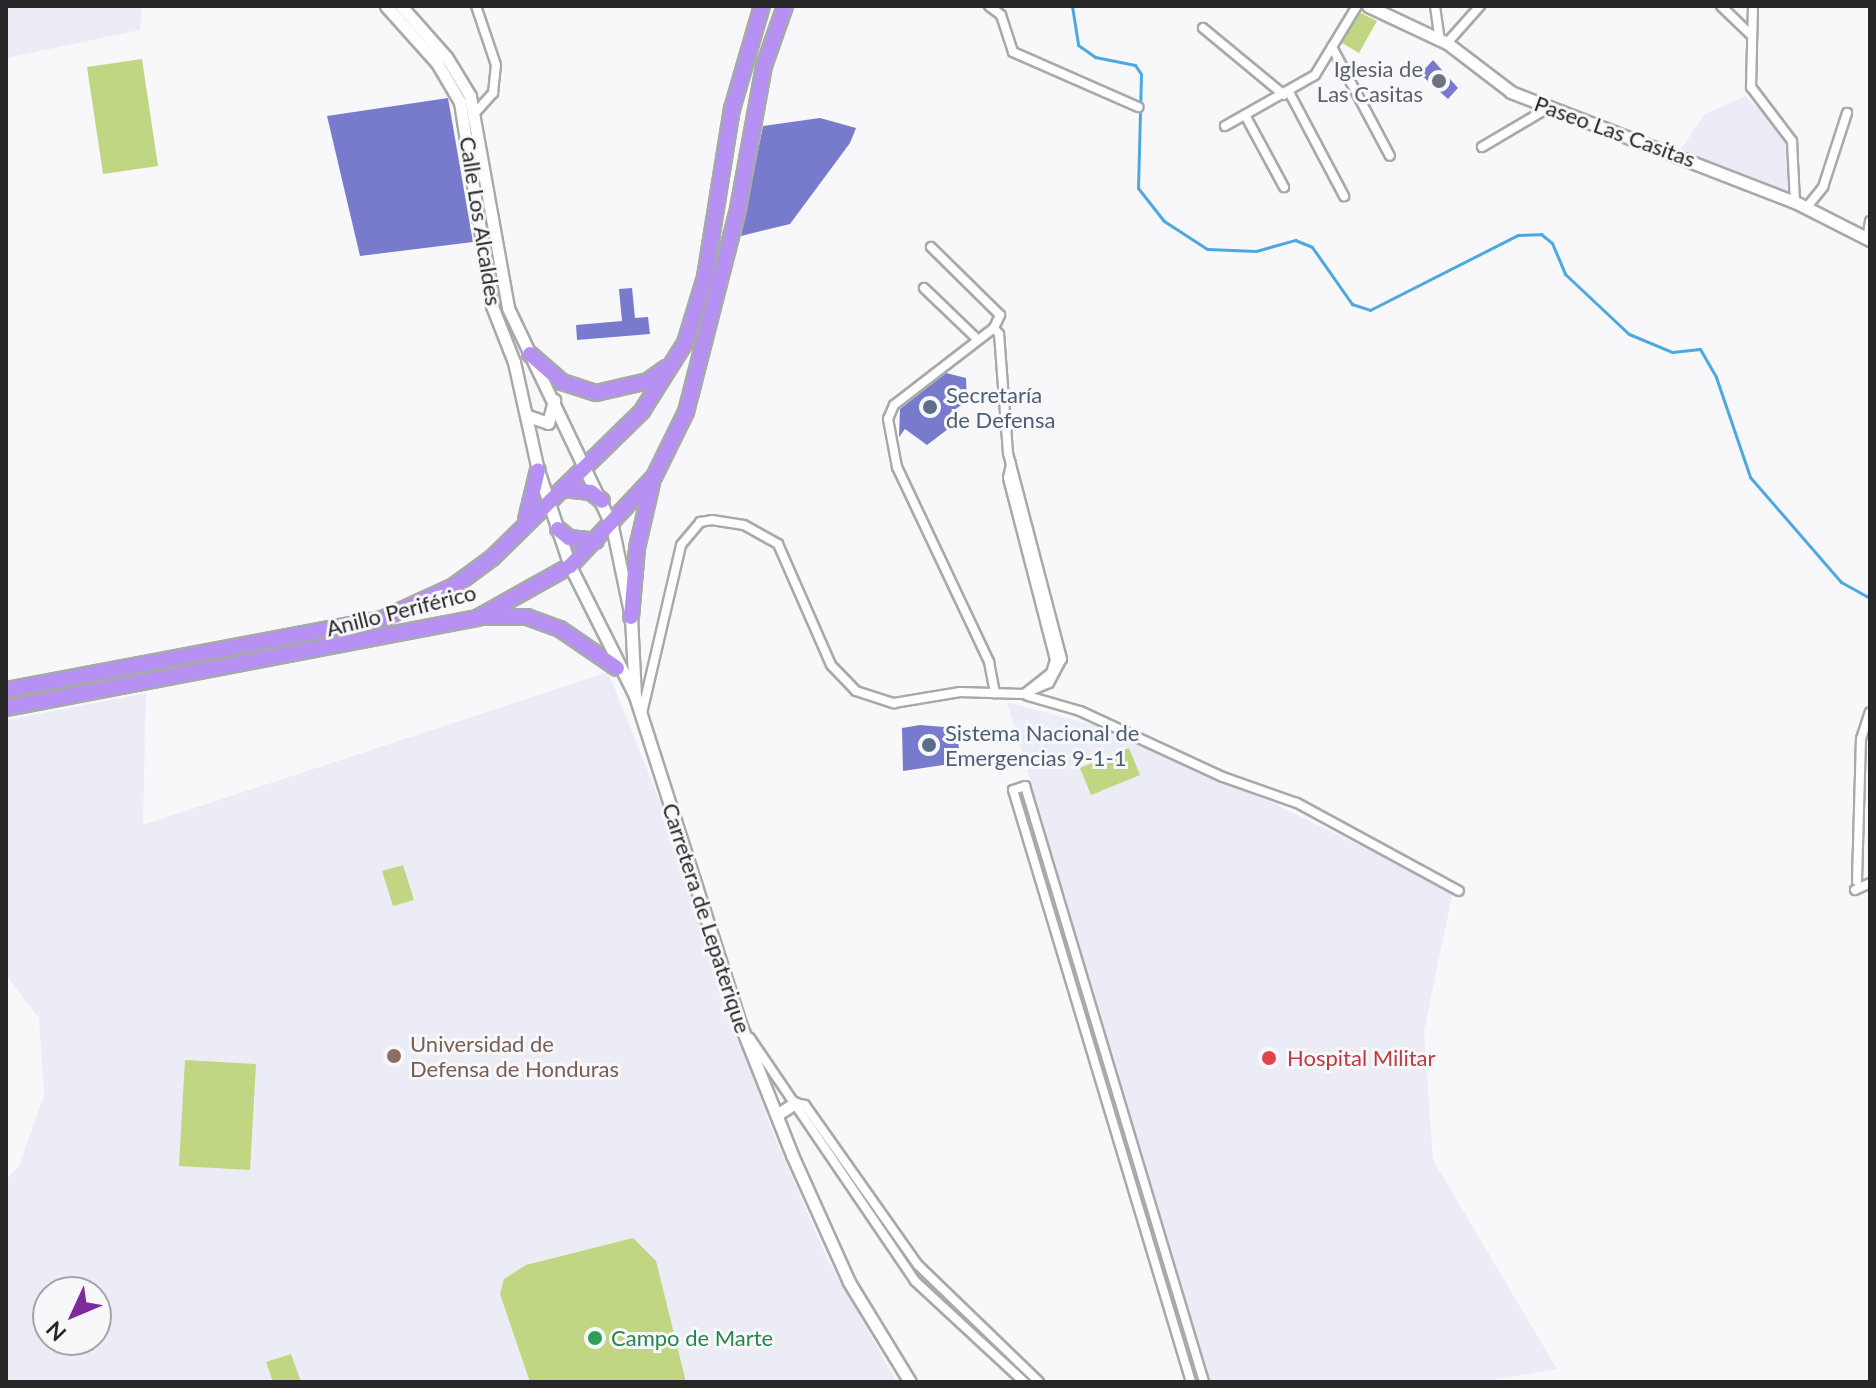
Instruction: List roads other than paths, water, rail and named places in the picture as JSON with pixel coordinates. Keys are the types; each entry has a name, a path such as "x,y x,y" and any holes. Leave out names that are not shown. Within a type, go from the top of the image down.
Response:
{"highway":[{"name":"Anillo Periférico","path":"6,690 382,619 454,586 517,534 642,411 675,360 705,277 723,150 762,6"},
{"name":"Anillo Periférico","path":"6,708 478,617 570,566 612,526 654,477 686,412 738,209 764,66 785,6"},
{"path":"530,354 562,382 596,393 648,381 675,360"},
{"path":"517,534 534,502 538,470"},
{"path":"631,617 637,548 654,477"},
{"path":"563,489 591,492 602,501"},
{"path":"558,529 582,542 596,541"},
{"path":"478,617 527,617 560,629 617,668"}],"main road":[{"name":"Calle Los Alcaldes","path":"386,6 437,63 460,102 492,306 528,416 538,470 549,503"},
{"name":"Calle Los Alcaldes","path":"401,6 460,76 475,113 505,299 587,466"},
{"name":"Paseo Las Casitas","path":"1368,6 1444,42 1494,83 1807,207 1868,240"},
{"path":"528,416 548,423 554,398"},
{"name":"Carretera de Lepaterique","path":"587,466 612,526 631,617 635,696 741,1026 787,1137 868,1311 910,1382"},
{"name":"Carretera de Lepaterique","path":"549,503 570,566 617,668 635,696"},
{"path":"778,1114 795,1103"}],"street":[{"path":"475,113 493,93 496,65 476,6"},
{"path":"989,6 1001,15 1013,52 1138,107"},
{"path":"1225,126 1315,75 1357,6"},
{"path":"1435,6 1444,42"},
{"path":"1444,42 1480,6"},
{"path":"1721,6 1751,35"},
{"path":"1753,6 1751,87 1792,141 1795,202"},
{"path":"1203,28 1286,93 1344,196"},
{"path":"1332,47 1390,156"},
{"path":"1482,147 1551,107"},
{"path":"1807,207 1823,187 1847,113"},
{"path":"1245,115 1284,187"},
{"path":"1868,240 1870,221"},
{"path":"931,247 1000,315 994,328 975,337 894,405 888,439 917,516 989,662 995,693"},
{"path":"924,288 975,337"},
{"path":"994,328 999,334 1011,464 1062,659 1049,683 1023,694"},
{"path":"641,715 681,545 700,522 712,520 744,525 778,544 831,665 856,691 883,703 995,693 1023,694 1080,711 1223,777 1297,803 1459,891"},
{"path":"1870,712 1861,739 1856,886 1870,883"},
{"path":"1191,1382 1013,790 1025,786 1204,1382"},
{"path":"1858,847 1870,844"},
{"path":"741,1026 915,1281 1024,1382"},
{"path":"795,1103 805,1105 918,1265 1039,1382"}],"waterway":[{"path":"1072,6 1078,45 1095,57 1135,65 1141,74 1138,188 1164,221 1207,249 1256,251 1295,240 1312,247 1352,304 1370,310 1518,235 1541,234 1552,243 1565,274 1629,334 1672,352 1700,349 1716,377 1750,477 1841,582 1870,598"}],"place":[{"name":"Iglesia de Las Casitas","path":"1439,81"},
{"name":"Secretaría de Defensa","path":"930,407"},
{"name":"Sistema Nacional de Emergencias 9-1-1","path":"929,745"},
{"name":"Universidad de Defensa de Honduras","path":"394,1056"},
{"name":"Hospital Militar","path":"1269,1058"},
{"name":"Campo de Marte","path":"595,1338"}]}
